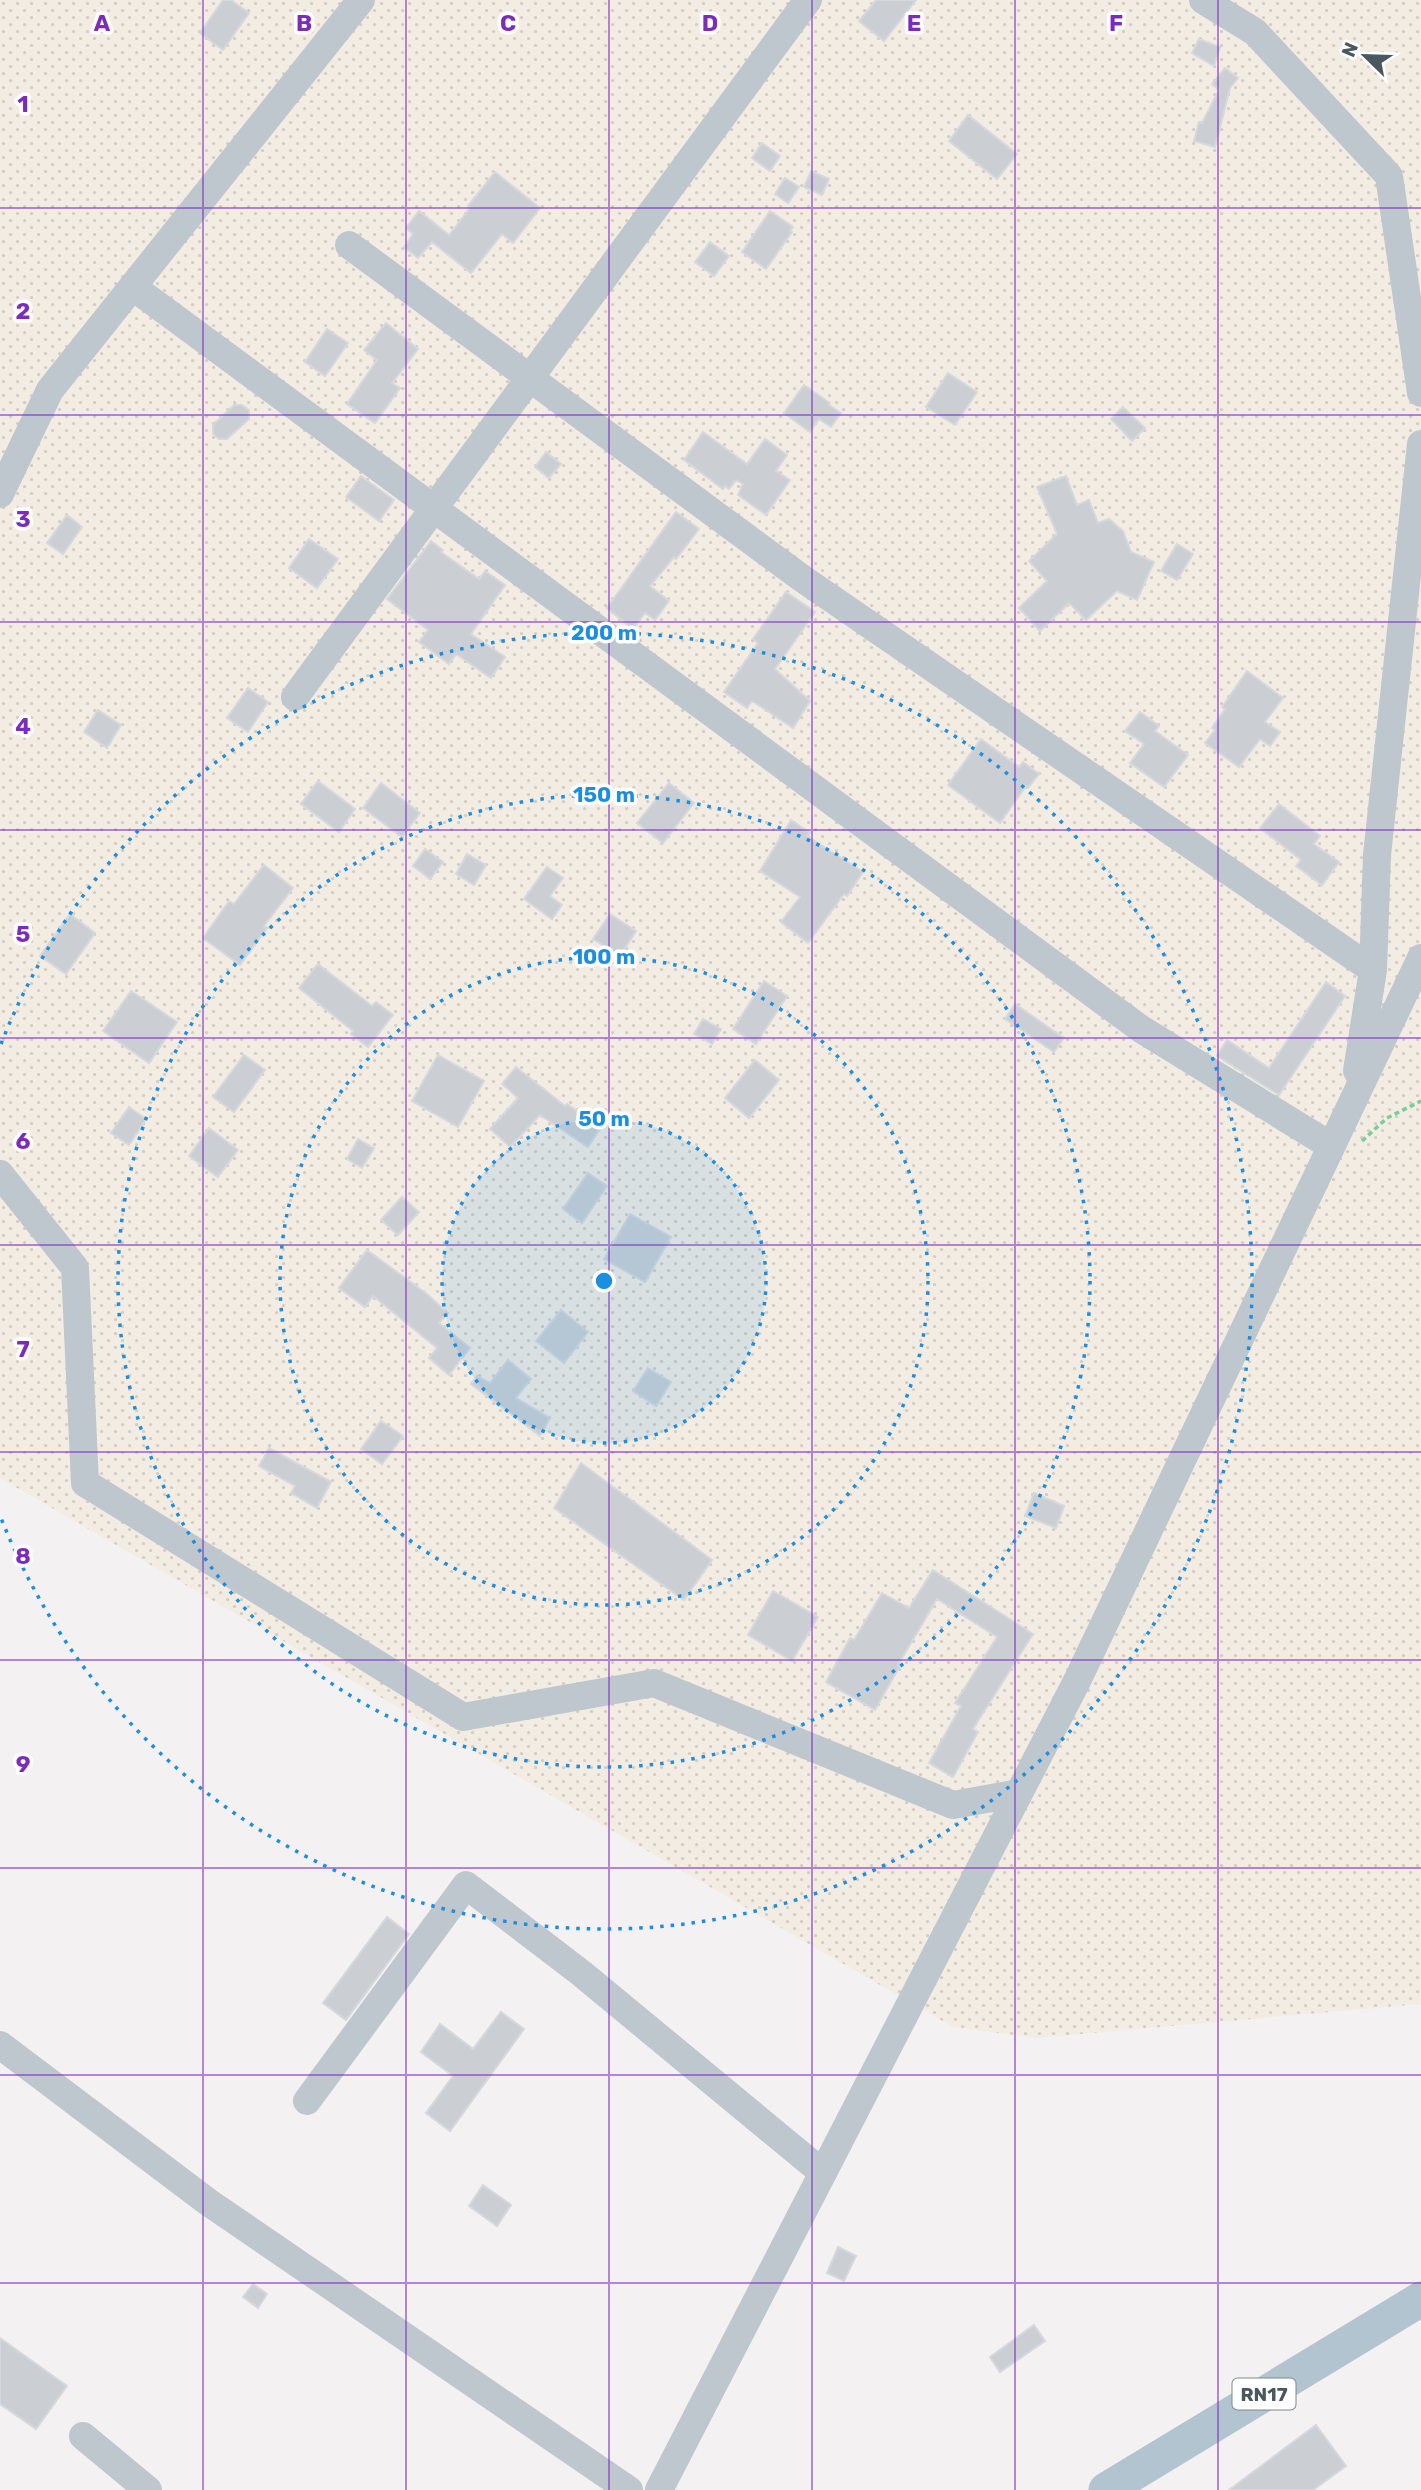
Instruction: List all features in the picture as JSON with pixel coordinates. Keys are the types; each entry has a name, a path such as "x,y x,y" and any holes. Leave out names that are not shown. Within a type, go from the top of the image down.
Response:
{"main road":[{"name":"RN17","path":"1106,2490 1421,2299"}],"street":[{"path":"0,494 50,390 361,0"},
{"path":"295,697 808,0"},
{"path":"1203,0 1255,32 1389,176 1421,393"},
{"path":"349,245 531,376 803,579 1373,970"},
{"path":"132,288 1141,1029 1331,1146"},
{"path":"1352,1102 1373,970 1377,855 1421,444"},
{"path":"659,2490 1077,1681 1421,958"},
{"path":"0,1174 75,1268 85,1483 463,1717 654,1682 953,1805 1019,1793"},
{"path":"307,2101 466,1885 580,1973 823,2173"},
{"path":"0,2045 208,2202 629,2490"},
{"path":"83,2436 148,2490"}],"sand":[{"path":"0,0 1421,0 1421,2004 1036,2038 953,2027 0,1478"}],"building":[{"path":"223,0 231,0 249,13 223,50 200,33"},
{"path":"876,0 916,0 884,41 859,21"},
{"path":"1199,39 1220,47 1214,66 1192,53"},
{"path":"1225,68 1238,78 1230,88 1215,147 1194,141 1199,122 1202,123 1219,90 1212,84"},
{"path":"968,115 1017,154 997,179 949,141"},
{"path":"762,143 780,156 770,171 752,158"},
{"path":"811,171 829,179 822,195 804,187"},
{"path":"495,172 540,208 513,243 502,234 471,273 432,242 418,258 404,247 413,234 406,228 419,211 449,235"},
{"path":"785,178 799,187 788,203 775,194"},
{"path":"770,211 793,227 766,269 742,252"},
{"path":"710,242 729,256 714,276 695,262"},
{"path":"386,323 418,349 392,383 400,388 375,423 347,404 377,360 364,350"},
{"path":"327,329 348,343 325,376 305,362"},
{"path":"948,373 977,392 955,425 926,407"},
{"path":"804,385 841,413 831,427 819,419 810,432 784,413"},
{"path":"234,405 242,405 249,410 249,419 227,439 219,439 213,434 213,425"},
{"path":"1123,407 1145,428 1132,441 1111,419"},
{"path":"703,432 747,464 765,439 787,455 776,471 790,480 766,515 738,495 743,484 736,480 729,489 725,486 723,489 684,460"},
{"path":"546,452 561,464 549,478 535,467"},
{"path":"361,476 394,500 379,521 346,497"},
{"path":"1066,476 1077,505 1089,500 1098,523 1109,519 1123,531 1131,552 1154,562 1137,600 1117,591 1086,620 1069,603 1040,631 1019,608 1047,581 1029,561 1057,534 1037,487"},
{"path":"676,512 699,529 676,559 674,557 650,586 669,601 655,620 645,613 633,629 607,608"},
{"path":"67,515 82,527 63,554 47,543"},
{"path":"309,539 338,559 317,588 289,568"},
{"path":"431,541 443,550 441,552 479,579 485,571 505,585 471,634 505,657 491,678 456,654 449,664 419,642 428,630 387,599"},
{"path":"1177,544 1193,554 1177,580 1161,571"},
{"path":"786,592 815,612 775,669 810,701 793,728 752,701 747,708 724,692 758,643 753,639"},
{"path":"1247,671 1283,698 1265,722 1280,732 1270,746 1260,739 1239,767 1205,743 1225,709 1222,707"},
{"path":"248,688 268,702 248,732 227,718"},
{"path":"98,710 121,725 107,748 84,732"},
{"path":"1140,712 1159,726 1155,731 1188,755 1164,787 1130,763 1144,744 1125,731"},
{"path":"981,739 1019,767 1023,762 1039,774 1028,788 1026,786 1000,823 948,785"},
{"path":"318,781 355,809 339,832 301,804"},
{"path":"381,783 420,813 402,837 363,808"},
{"path":"669,783 694,803 663,843 637,823"},
{"path":"1279,804 1320,836 1314,844 1339,862 1322,885 1296,866 1301,860 1260,828"},
{"path":"791,820 810,833 807,836 863,872 808,943 781,922 800,897 760,871"},
{"path":"425,849 443,862 430,879 413,866"},
{"path":"467,854 486,865 474,885 456,874"},
{"path":"264,865 293,888 264,926 267,928 240,965 203,938 229,901 234,904"},
{"path":"547,867 563,878 550,896 562,905 552,919 524,899"},
{"path":"70,914 95,933 66,974 40,956"},
{"path":"610,914 636,931 620,956 593,939"},
{"path":"318,964 372,1006 376,1002 393,1015 368,1047 351,1034 353,1031 299,988"},
{"path":"764,981 787,996 756,1044 733,1029"},
{"path":"1326,982 1345,996 1279,1095 1217,1056 1227,1040 1269,1068"},
{"path":"131,991 177,1022 149,1063 103,1031"},
{"path":"1015,1004 1064,1038 1054,1052 1005,1019"},
{"path":"703,1019 721,1029 712,1044 694,1034"},
{"path":"244,1055 265,1070 234,1112 213,1097"},
{"path":"438,1055 484,1081 458,1127 412,1101"},
{"path":"755,1060 779,1080 749,1118 725,1098"},
{"path":"516,1067 565,1106 567,1104 601,1127 588,1147 540,1115 510,1147 490,1129 518,1098 502,1084"},
{"path":"129,1107 146,1119 129,1145 111,1133"},
{"path":"209,1128 238,1150 218,1177 189,1156"},
{"path":"358,1139 374,1148 362,1168 347,1159"},
{"path":"588,1173 607,1186 582,1223 563,1209"},
{"path":"402,1197 419,1212 398,1235 381,1220"},
{"path":"630,1214 671,1237 645,1282 604,1259"},
{"path":"367,1250 427,1294 448,1313 439,1323 470,1348 449,1375 429,1358 437,1348 373,1296 365,1307 339,1288"},
{"path":"561,1310 588,1332 564,1363 536,1341"},
{"path":"508,1360 531,1379 516,1398 550,1418 540,1436 471,1384 477,1376 490,1383"},
{"path":"648,1368 671,1382 656,1406 633,1391"},
{"path":"381,1421 403,1436 382,1464 361,1449"},
{"path":"269,1448 331,1482 317,1508 291,1493 295,1486 259,1466"},
{"path":"581,1463 712,1560 684,1600 554,1508"},
{"path":"1034,1493 1064,1506 1056,1528 1025,1516"},
{"path":"933,1570 1033,1634 973,1729 978,1732 953,1777 929,1763 961,1706 955,1703 997,1637 937,1599 875,1710 826,1682 850,1638 854,1640 882,1593 909,1608"},
{"path":"773,1591 818,1617 792,1661 748,1635"},
{"path":"387,1917 409,1934 346,2020 323,2003"},
{"path":"501,2012 524,2029 450,2131 426,2113 453,2076 421,2052 440,2024 473,2049"},
{"path":"483,2185 511,2205 497,2226 469,2206"},
{"path":"838,2247 856,2256 844,2281 827,2273"},
{"path":"253,2284 267,2294 258,2308 243,2297"},
{"path":"1034,2325 1045,2341 1000,2372 990,2357"},
{"path":"0,2338 67,2386 36,2429 0,2404"},
{"path":"1316,2425 1346,2466 1313,2490 1229,2490"}]}
